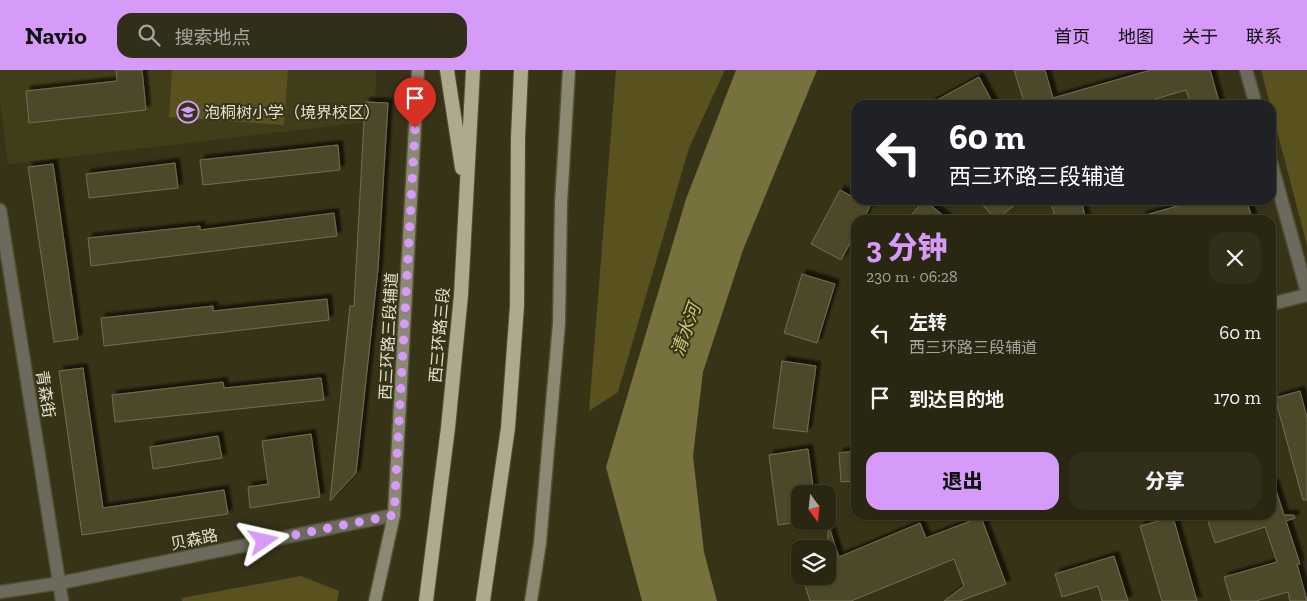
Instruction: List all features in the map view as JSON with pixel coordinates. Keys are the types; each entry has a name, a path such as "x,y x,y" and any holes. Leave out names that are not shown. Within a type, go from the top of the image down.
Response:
{"highway":[{"path":"447,70 466,198"},
{"name":"西三环路三段","path":"426,601 448,428 461,294 473,70"},
{"path":"483,601 508,428 516,306 518,138 522,70"}],"main road":[{"name":"西三环路三段辅道","path":"375,601 394,515 418,70"},
{"path":"531,601 540,543 558,333 561,203 569,70"}],"street":[{"path":"1246,70 1255,100"},
{"path":"1276,180 1307,293 1276,302"},
{"name":"青森街","path":"0,210 62,601"},
{"name":"贝森路","path":"0,592 60,583 394,515"}],"shaded area":[{"name":"泡桐树小学（境界校区）","path":"0,70 376,70 375,121 8,164 0,102"},
{"path":"172,70 288,70 284,125 169,117"},
{"path":"616,70 725,70 689,148 618,392 589,411"},
{"path":"1261,70 1307,70 1307,245 1276,127 1276,100 1269,100"},
{"path":"301,576 339,591 337,601 182,601 182,598"}],"water":[{"name":"清水河","path":"736,70 817,70 743,250 703,372 693,456 704,552 717,601 642,601 606,467 686,199"}],"building":[{"path":"116,70 142,70 146,110 29,123 26,91 117,81"},
{"path":"1014,70 1045,70 1053,98 1151,70 1210,70 1219,100 1189,100 1186,90 1152,100 1023,100"},
{"path":"979,77 991,100 937,100"},
{"path":"365,102 388,103 378,269 356,473 330,501 350,306 354,306"},
{"path":"338,145 340,170 203,185 200,160"},
{"path":"175,163 178,188 89,198 86,174"},
{"path":"53,164 78,339 54,342 28,167"},
{"path":"840,190 851,196 851,205 870,206 866,215 851,215 851,241 841,260 811,244"},
{"path":"920,205 930,205 943,215 911,215"},
{"path":"982,205 1015,205 1002,215 992,215"},
{"path":"1052,205 1082,205 1085,215 1054,215"},
{"path":"1181,205 1248,205 1251,215 1146,215"},
{"path":"334,213 337,236 91,266 88,238 200,226 200,230"},
{"path":"802,274 835,284 817,343 784,333"},
{"path":"327,299 329,320 104,346 101,318 213,306 213,311"},
{"path":"782,361 816,366 807,432 773,428"},
{"path":"83,368 103,508 224,490 228,514 82,535 59,371"},
{"path":"321,378 324,400 115,422 112,395 223,382 224,388"},
{"path":"1300,391 1307,418 1307,500 1303,500 1276,398"},
{"path":"311,434 320,497 250,508 248,487 268,484 262,441"},
{"path":"218,436 222,458 153,469 150,447"},
{"path":"808,449 813,485 791,485 791,523 778,525 769,455"},
{"path":"851,452 851,481 841,482 839,453"},
{"path":"1276,490 1284,515 1294,515 1295,518 1286,521 1300,564 1297,564 1307,601 1290,601 1288,592 1256,601 1231,601 1224,577 1277,562 1265,527 1215,543 1208,520 1276,520"},
{"path":"973,520 982,520 1006,584 960,601 944,601 964,586 954,559 851,601 810,601 805,585 836,585 836,548 839,557 920,523 926,538"},
{"path":"1162,520 1174,520 1197,601 1162,601 1140,526"},
{"path":"830,530 833,540 828,540 828,531"},
{"path":"1114,556 1128,601 1102,601 1098,586 1062,597 1055,574"}],"place":[{"name":"泡桐树小学（境界校区）","path":"188,112"}],"route":[{"path":"264,541 394,515 402,398 415,128"}]}
